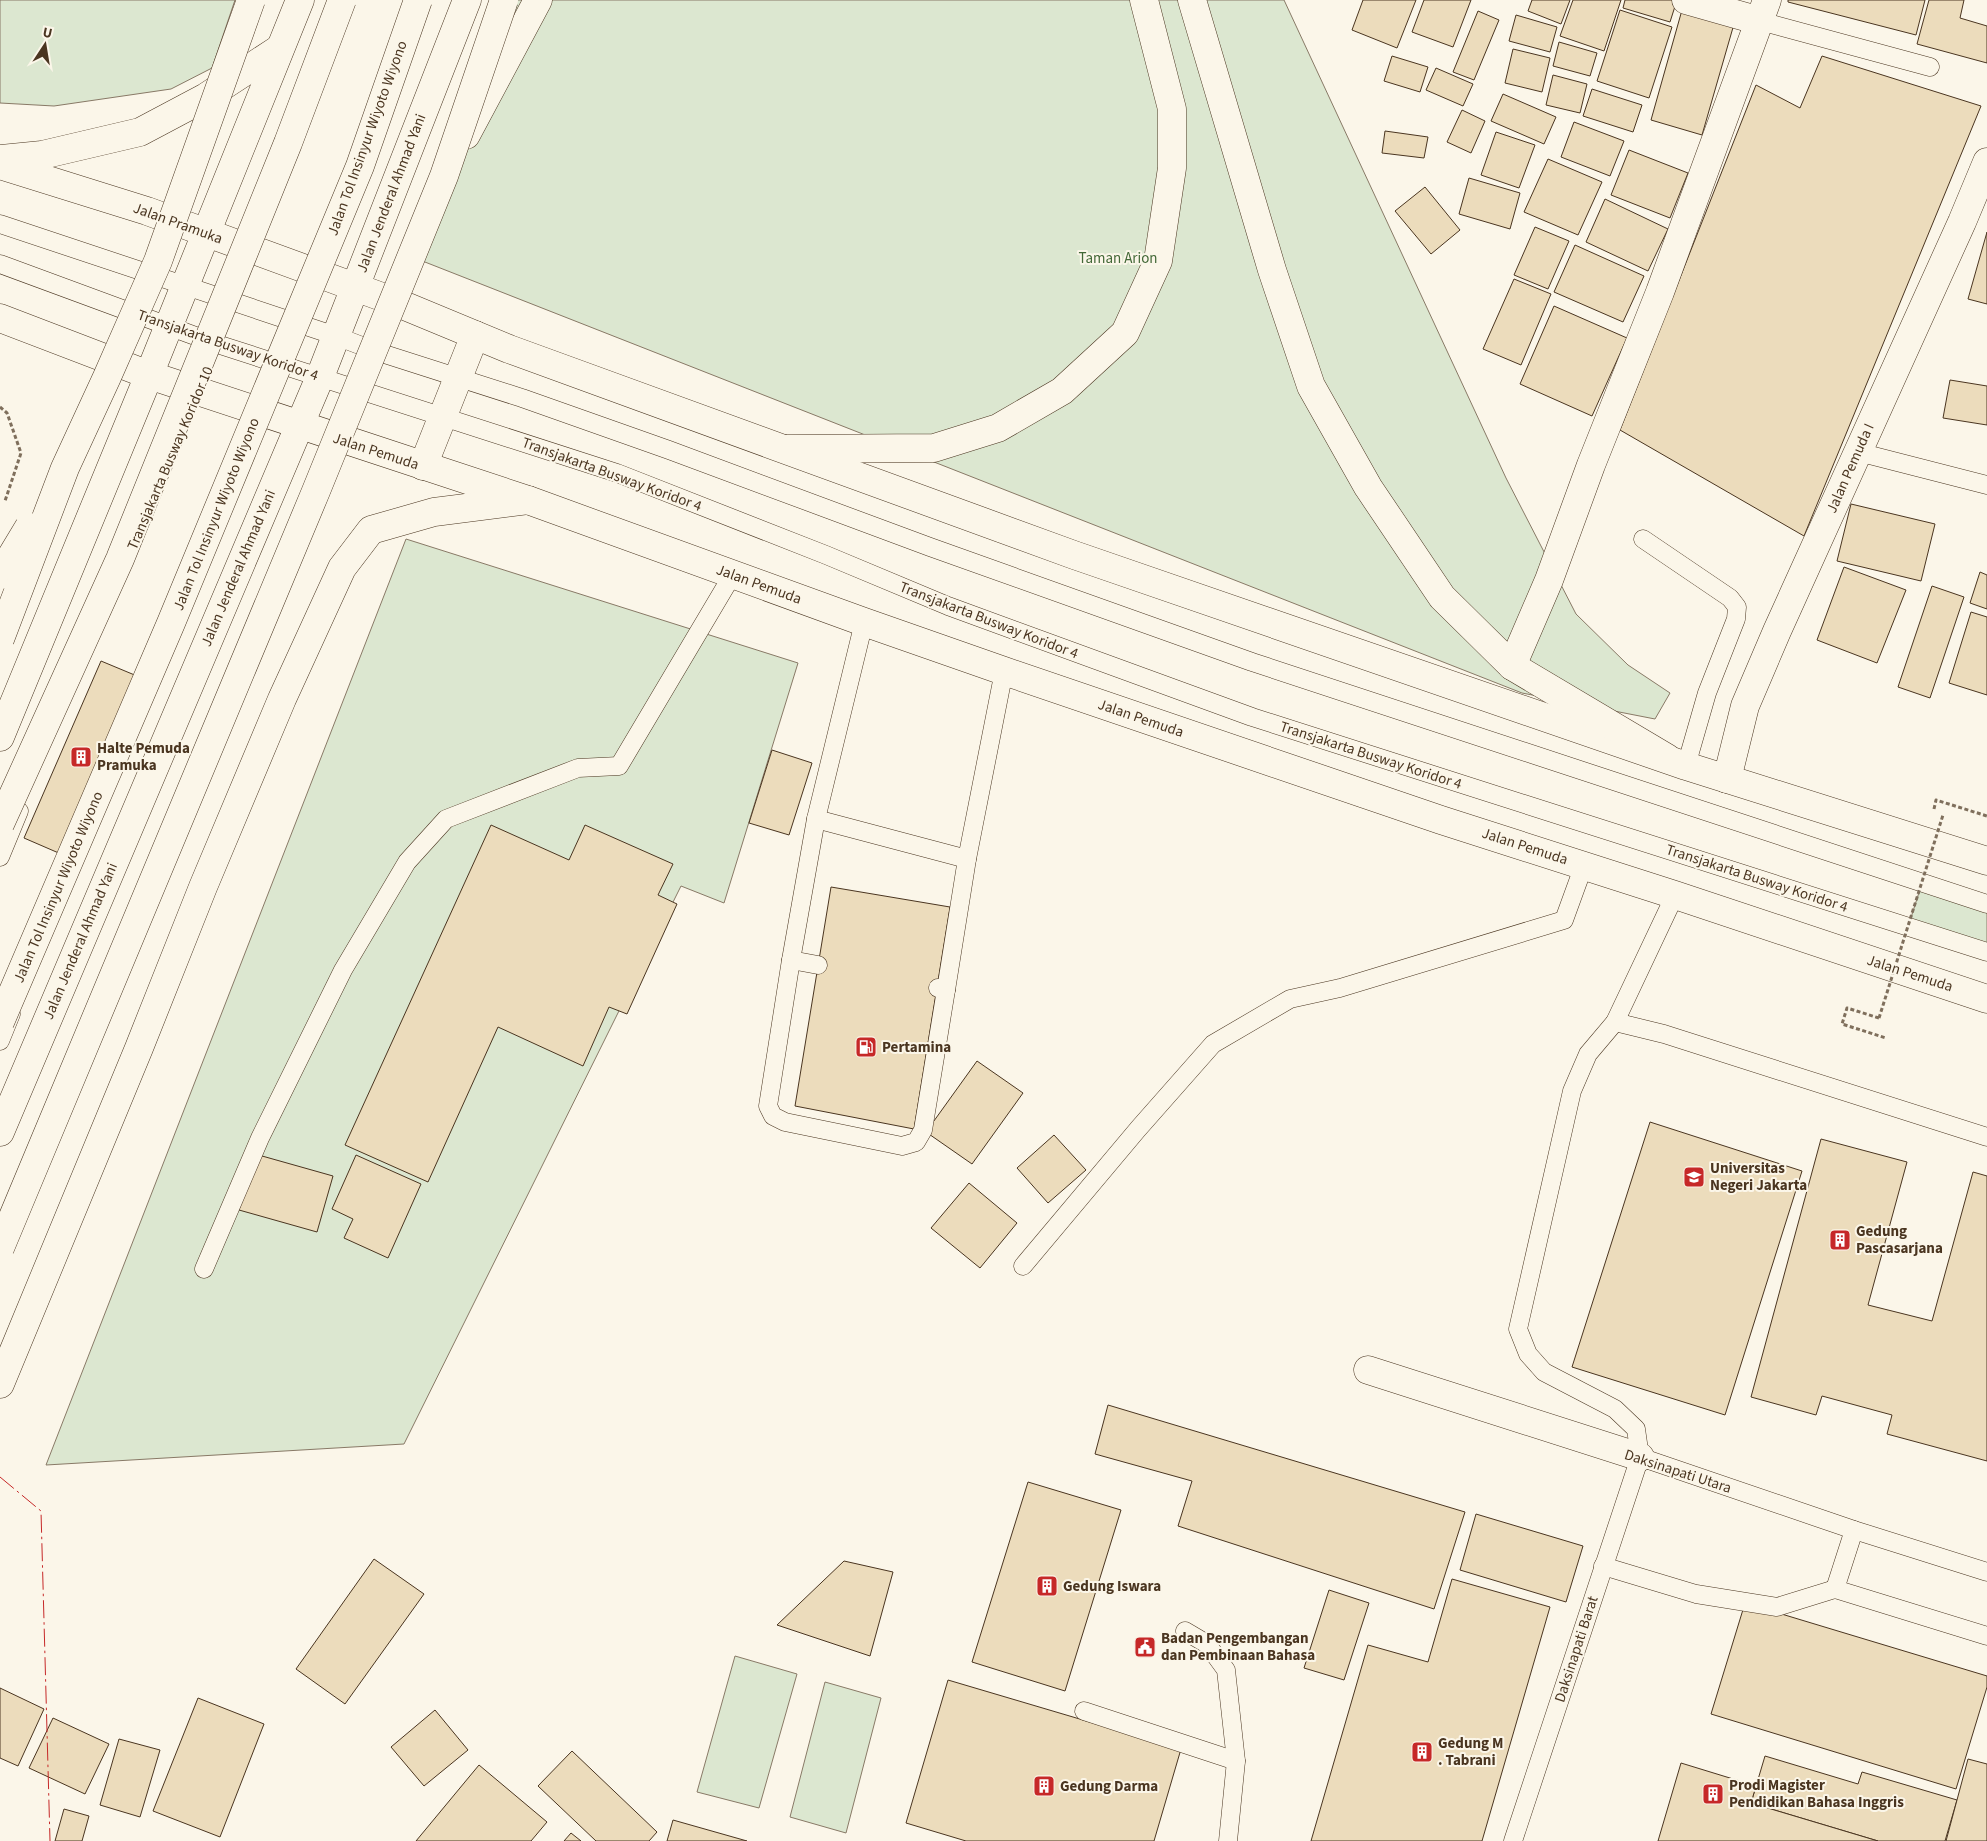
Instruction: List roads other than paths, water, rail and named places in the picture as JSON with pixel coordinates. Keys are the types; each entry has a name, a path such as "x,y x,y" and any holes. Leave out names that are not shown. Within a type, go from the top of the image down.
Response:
{"main road":[{"path":"0,639 65,468 158,261 251,0"},
{"path":"0,737 149,375 300,0"},
{"path":"0,824 120,559 288,143 342,0"},
{"name":"Jalan Tol Insinyur Wiyoto Wiyono","path":"0,1022 171,623 360,166 418,0"},
{"name":"Jalan Jenderal Ahmad Yani","path":"0,1132 320,377 466,0"},
{"path":"0,1248 308,509 444,176 504,0"},
{"path":"444,176 538,0"},
{"path":"786,449 934,448 998,428 1062,391 1125,333 1158,261 1172,168 1172,109 1144,0"},
{"path":"1192,0 1272,270 1311,386 1368,487 1442,597 1512,666 1677,762"},
{"path":"1512,666 1549,580 1660,292 1764,11 1686,0"},
{"path":"0,159 42,155 140,132 206,97 279,49"},
{"name":"Jalan Pemuda I","path":"1727,779 1745,706 1962,222 1987,162"},
{"name":"Jalan Pramuka","path":"0,165 147,211 354,288"},
{"path":"354,288 393,301 508,349 1074,555 1727,779 1987,861"},
{"path":"0,318 149,375 299,426"},
{"path":"423,466 475,335"},
{"name":"Jalan Pemuda","path":"299,426 528,500 1004,671 1432,816 1987,999"},
{"path":"0,575 65,468"},
{"path":"0,1384 139,1048 203,886 282,699 342,568 371,530 434,512 528,500"},
{"name":"Daksinapati Utara","path":"1368,1370 1640,1458"}],"lane":[{"name":"Transjakarta Busway Koridor 10","path":"0,856 258,251 353,0"},
{"path":"0,1041 270,416 324,277 425,0"},
{"path":"1764,11 1930,67"},
{"path":"0,224 669,450 930,547 1252,662 1987,904"},
{"name":"Transjakarta Busway Koridor 4","path":"0,264 217,344 617,473 826,555 948,606 1252,716 1987,952"},
{"path":"1858,452 1987,485"},
{"path":"1643,539 1730,598 1737,607 1736,619 1677,762"},
{"path":"204,1269 260,1138 343,970 407,862 446,820 523,788 578,768 619,766 732,574"},
{"path":"864,622 816,819 790,960 768,1106 773,1116 784,1122 902,1146 916,1142 924,1130 942,989 1004,671"},
{"path":"816,819 967,859"},
{"path":"1023,1266 1138,1129 1213,1044 1290,999 1340,988 1564,920 1584,865"},
{"path":"1640,1458 1636,1430 1615,1409 1544,1372 1528,1354 1518,1329 1572,1091 1588,1054 1615,1022 1675,895"},
{"path":"790,960 818,965"},
{"path":"1615,1022 1664,1034 1987,1137"},
{"name":"Daksinapati Utara","path":"1640,1458 1854,1530 1987,1572"},
{"name":"Daksinapati Barat","path":"1514,1841 1640,1458"},
{"path":"1835,1588 1854,1530"},
{"path":"1603,1566 1696,1594 1778,1607 1835,1588 1987,1636"},
{"path":"1185,1631 1207,1644 1226,1670 1236,1761 1228,1841"},
{"path":"1084,1711 1236,1761"}],"place":[{"name":"Halte Pemuda Pramuka","path":"81,757"},
{"name":"Pertamina","path":"866,1047"},
{"name":"Universitas Negeri Jakarta","path":"1694,1177"},
{"name":"Gedung Pascasarjana","path":"1840,1240"},
{"name":"Gedung Iswara","path":"1047,1586"},
{"name":"Badan Pengembangan dan Pembinaan Bahasa","path":"1145,1647"},
{"name":"Gedung M . Tabrani","path":"1422,1752"},
{"name":"Gedung Darma","path":"1044,1786"},
{"name":"Prodi Magister Pendidikan Bahasa Inggris","path":"1713,1794"}],"park label":[{"name":"Taman Arion","path":"1118,258"}]}
